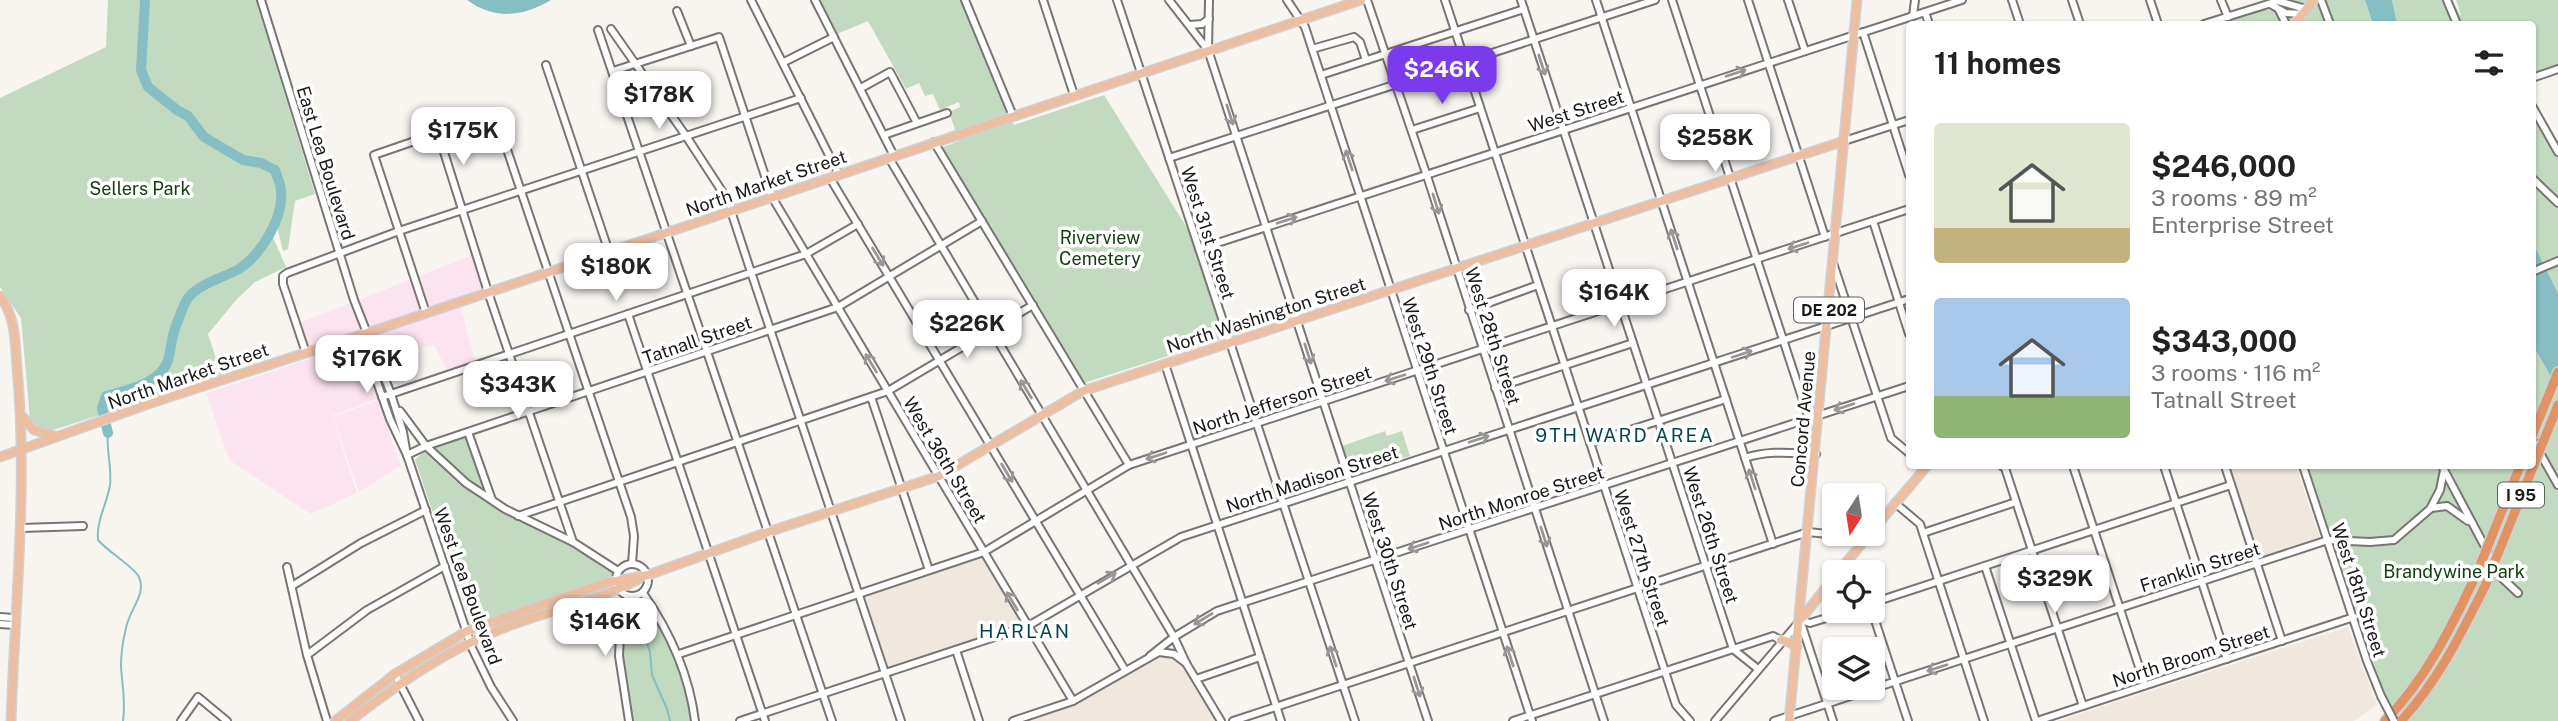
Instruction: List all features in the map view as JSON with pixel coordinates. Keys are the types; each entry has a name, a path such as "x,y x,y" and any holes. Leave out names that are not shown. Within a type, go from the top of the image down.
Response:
{"highway":[{"path":"2536,428 2558,372"},
{"name":"I 95","path":"2536,459 2558,405"},
{"name":"I 95","path":"2388,721 2418,681 2449,632 2477,573 2519,469"},
{"name":"I 95","path":"2401,721 2424,695 2446,661 2484,586 2532,469"}],"main road":[{"name":"North Market Street","path":"0,457 151,403 1361,0"},
{"name":"Concord Avenue","path":"1791,719 1857,0"},
{"path":"2297,21 2311,5"},
{"name":"North Washington Street","path":"335,721 467,631 648,575 939,476 1083,391 1844,141"},
{"path":"0,296 12,321 22,450 21,528 10,721"},
{"path":"21,415 34,430 46,435 61,436"},
{"path":"1885,515 1923,469"},
{"path":"1848,560 1860,546"},
{"name":"North Washington Street","path":"351,721 397,679 501,629 617,585"},
{"path":"1800,621 1822,593"},
{"path":"1781,640 1797,647"}],"street":[{"name":"East Lea Boulevard","path":"261,0 339,253 367,333"},
{"path":"751,0 801,97 858,224 1125,670"},
{"path":"815,0 861,88 892,157 941,246 1131,564 1221,721"},
{"path":"965,0 1013,116"},
{"path":"1043,0 1074,95"},
{"name":"West 31st Street","path":"1117,0 1355,721"},
{"path":"1208,50 1209,0"},
{"name":"West 29th Street","path":"1287,0 1302,19 1531,718"},
{"name":"West 28th Street","path":"1367,0 1397,84 1604,721"},
{"name":"West 27th Street","path":"1445,0 1664,671 1677,709 1690,721"},
{"name":"West 26th Street","path":"1521,0 1733,649"},
{"path":"1596,0 1773,544"},
{"path":"1169,158 1655,0"},
{"path":"1672,0 1809,419"},
{"path":"1748,0 1825,237"},
{"path":"1788,0 1805,51"},
{"path":"1913,16 1915,0"},
{"name":"West Street","path":"1199,249 1962,0"},
{"path":"2012,0 2019,21"},
{"path":"2072,0 2079,21"},
{"path":"2150,0 2157,21"},
{"path":"2221,0 2228,17"},
{"path":"2448,0 2456,21"},
{"path":"1171,1 1208,50"},
{"path":"2214,21 2278,1 2311,5 2327,21"},
{"path":"2272,5 2286,13 2311,5"},
{"path":"2272,5 2282,13 2285,21"},
{"path":"1321,75 1524,9"},
{"path":"613,71 691,46 677,11"},
{"path":"1925,12 1928,21"},
{"path":"1190,25 1202,24 1209,19"},
{"path":"611,29 731,205 901,721"},
{"path":"598,30 832,721"},
{"path":"1863,32 1906,166"},
{"name":"West 36th Street","path":"691,46 719,37 772,197 1073,701"},
{"path":"784,62 834,37"},
{"path":"1312,49 1354,37 1360,43 1366,60"},
{"name":"West 30th Street","path":"1208,50 1428,721"},
{"path":"546,65 609,252"},
{"path":"2536,77 2558,69"},
{"path":"861,88 890,72 917,123"},
{"path":"306,353 283,284 286,272 399,230 801,97"},
{"path":"1412,130 1480,108"},
{"path":"884,135 947,113"},
{"path":"2536,113 2558,152"},
{"path":"495,114 633,526 632,564"},
{"name":"North Washington Street","path":"1844,141 1906,121"},
{"path":"426,313 374,155 438,133 488,292 573,542"},
{"path":"934,142 1129,465"},
{"path":"2536,182 2558,203"},
{"name":"North Jefferson Street","path":"679,654 984,552 1129,465 1906,210"},
{"name":"Tatnall Street","path":"407,455 426,446 838,307 982,221"},
{"path":"1872,222 1906,324"},
{"path":"382,397 806,254 858,224"},
{"path":"1833,261 1891,438 1906,450"},
{"path":"2536,270 2558,261"},
{"path":"1469,310 1538,285"},
{"name":"North Madison Street","path":"740,721 764,717 823,694 1028,626 1174,539 1906,300"},
{"path":"518,516 888,391 1033,305"},
{"path":"628,314 764,717"},
{"name":"West Lea Boulevard","path":"367,333 394,403 407,455"},
{"name":"West Lea Boulevard","path":"367,333 363,342 382,397 407,455 470,643 491,687 513,721"},
{"path":"1495,388 1633,343"},
{"path":"1164,365 1281,721"},
{"name":"North Monroe Street","path":"1013,721 1073,701 1150,656 1174,637 1217,611 1906,387"},
{"path":"871,397 929,570"},
{"path":"1590,443 1726,399"},
{"path":"394,403 426,446 466,483 492,501 573,542 618,571"},
{"path":"468,432 492,501"},
{"path":"2536,445 2558,485"},
{"path":"1745,458 1761,452 1816,454"},
{"path":"2004,469 2083,706"},
{"path":"2074,469 2146,685"},
{"path":"2165,469 2227,659"},
{"path":"2226,469 2282,641"},
{"name":"West 18th Street","path":"2304,469 2367,662 2382,696 2388,721"},
{"name":"Franklin Street","path":"1774,721 1791,719 1895,681 2328,540 2389,542 2430,509 2440,490 2443,469"},
{"path":"2444,469 2501,577 2518,593"},
{"path":"1885,599 2231,485"},
{"path":"1923,533 2016,502"},
{"path":"1895,503 1918,522 1923,533 1984,721"},
{"path":"2430,509 2439,505 2447,506 2471,524"},
{"path":"292,586 361,543 426,510"},
{"path":"21,528 83,526"},
{"path":"1233,721 1808,532 1822,532"},
{"path":"632,564 641,567 648,575 648,584 643,593 628,596 617,585 618,571 632,564"},
{"path":"307,655 367,610 445,566"},
{"path":"1985,566 2037,721"},
{"path":"287,567 307,655 327,721"},
{"path":"643,593 679,654 695,721"},
{"path":"628,596 620,635 619,656 629,721"},
{"path":"0,617 14,621"},
{"name":"North Broom Street","path":"2037,721 2354,617"},
{"path":"1800,621 1810,623 1822,619"},
{"path":"0,624 14,621"},
{"path":"1715,721 1781,640 1800,621"},
{"path":"1800,621 1833,721"},
{"path":"1876,623 1908,721"},
{"path":"1513,721 1531,718 1595,694 1773,636 1781,640"},
{"path":"1733,649 1758,669"},
{"path":"956,650 979,721"},
{"name":"North Monroe Street","path":"1150,656 1163,652 1174,654 1186,663"},
{"path":"1196,679 1260,657"},
{"path":"397,679 419,721"},
{"path":"181,721 198,697 227,721"}],"shaded area":[{"path":"473,255 482,288 458,297 475,361 447,370 434,345 368,363 379,398 332,416 357,493 311,514 229,460 206,393 312,358 299,323"},
{"path":"378,400 401,466 359,492 333,417"},
{"path":"2230,469 2297,469 2320,538 2259,558"},
{"path":"984,552 1028,626 885,673 859,594"},
{"path":"2348,627 2377,705 2354,721 2057,721"},
{"path":"1163,652 1184,660 1220,721 1013,721 1073,701"}],"green space":[{"name":"Sellers Park","path":"108,0 256,0 315,194 295,201 288,249 283,251 277,226 272,235 286,267 255,282 208,334 222,376 50,431 30,419 21,318 0,287 0,98 106,47"},
{"name":"Riverview Cemetery","path":"820,0 961,0 1014,125 1104,95 1189,231 1224,338 1084,383 941,148 959,141 949,112 960,107 959,102 940,110 933,94 925,96 919,83 906,89 868,21 837,34"},
{"path":"2285,0 2365,0 2372,21 2224,21 2262,9 2275,11"},
{"path":"2392,0 2452,0 2462,18 2456,0 2558,0 2558,64 2536,72 2536,21 2396,21"},
{"path":"2536,113 2558,152 2558,293 2536,249"},
{"name":"Brandywine Park","path":"2536,351 2558,389 2558,721 2402,721 2385,696 2309,469 2536,469"},
{"path":"1385,431 1387,436 1402,431 1410,456 1352,474 1342,446"},
{"path":"466,437 485,485 482,490 435,449"},
{"path":"424,451 430,452 463,483 606,565 612,573 611,579 472,627 415,460"},
{"path":"640,598 648,604 677,655 694,721 633,721 623,660 624,638 634,601"}],"water":[{"path":"467,0 551,0 530,10 509,14 488,11"},
{"path":"2365,0 2392,0 2396,21 2372,21"},
{"path":"2536,249 2558,293 2558,389 2536,351"}],"waterway":[{"path":"108,433 102,408 106,396 142,385 158,375 168,360 175,328 188,298 205,285 239,269 255,255 275,223 281,201 275,170 261,163 243,160 204,137 188,116 148,87 141,70 145,0"},
{"path":"108,433 110,485 98,540 136,573 141,583 122,647 123,721"},
{"path":"636,611 650,652 652,675 670,721"}],"district":[{"name":"9TH WARD AREA","path":"1625,435"},
{"name":"HARLAN","path":"1025,631"}]}
